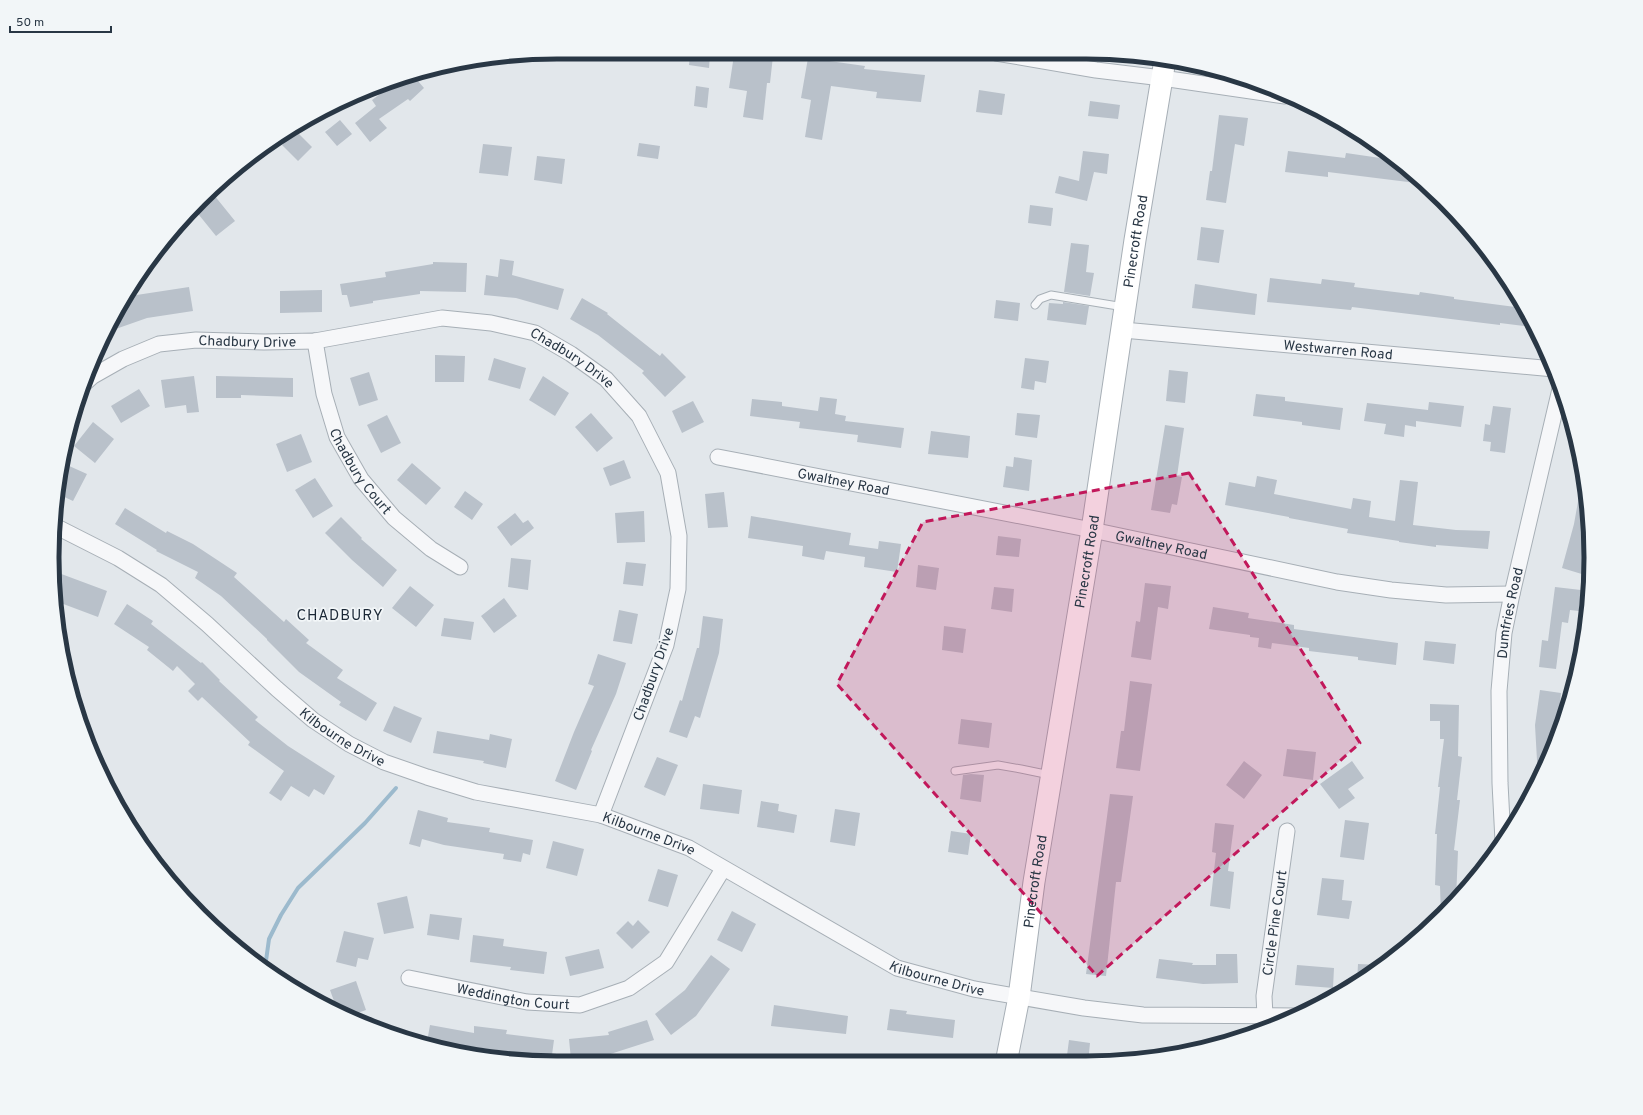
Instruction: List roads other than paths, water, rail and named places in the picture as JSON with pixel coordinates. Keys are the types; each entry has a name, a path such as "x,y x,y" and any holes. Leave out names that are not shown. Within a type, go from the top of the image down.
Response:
{"street":[{"path":"1031,59 1096,70 1164,69 1259,90"},
{"name":"Pinecroft Road","path":"1007,1056 1018,997 1034,882 1092,530 1123,330 1135,240 1164,69"},
{"name":"Chadbury Drive","path":"94,375 123,359 159,344 196,340 264,342 314,341 442,318 491,323 535,333 571,354 606,379 639,416 668,473 679,536 678,589 666,644 651,687 601,815"},
{"name":"Westwarren Road","path":"1123,330 1547,368"},
{"name":"Chadbury Court","path":"314,341 324,394 337,437 361,479 399,522 431,549 460,567"},
{"name":"Dumfries Road","path":"1502,830 1500,783 1499,691 1504,633 1558,397"},
{"name":"Gwaltney Road","path":"718,457 1092,530 1337,582 1390,590 1446,595 1512,594"},
{"name":"Kilbourne Drive","path":"60,528 118,558 161,585 207,624 313,720 349,744 384,762 476,792 601,815 689,848 898,968 974,989 1084,1008 1143,1015 1281,1016"},
{"name":"Circle Pine Court","path":"1265,1016 1264,996 1287,831"},
{"name":"Weddington Court","path":"409,978 527,1002 580,1004 629,988 666,962 723,868"}],"lane":[{"path":"1035,304 1040,298 1051,295 1126,307"},
{"path":"955,771 998,766 1021,768 1052,776"}],"waterway":[{"path":"266,961 269,939 281,915 298,888 365,823 396,788"}],"district":[{"name":"CHADBURY","path":"340,615"}]}
